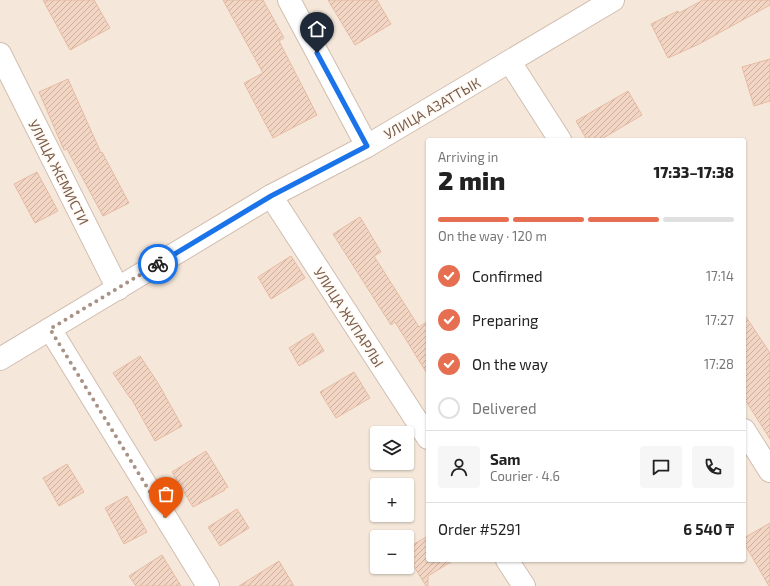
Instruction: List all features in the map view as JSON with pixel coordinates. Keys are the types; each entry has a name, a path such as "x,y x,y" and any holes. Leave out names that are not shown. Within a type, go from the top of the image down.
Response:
{"street":[{"path":"289,0 367,146"},
{"name":"УЛИЦА АЗАТТЫК","path":"0,359 271,196 367,146 510,62 600,3"},
{"name":"УЛИЦА ЖЕМИСТИ","path":"0,54 118,289"},
{"path":"510,62 559,138"},
{"name":"УЛИЦА ЖУПАРЛЫ","path":"271,196 426,435"},
{"path":"50,329 208,586"},
{"path":"746,433 770,471"},
{"path":"508,562 524,586"}],"shaded area":[{"path":"0,0 770,0 770,586 0,586"}],"building":[{"path":"43,0 94,0 110,28 70,50"},
{"path":"223,0 263,0 284,38 279,41 317,115 273,138 244,83 263,73"},
{"path":"328,0 377,0 391,24 355,45"},
{"path":"703,0 770,0 770,5 699,44 668,58 651,24 678,11 679,13"},
{"path":"770,59 770,101 754,106 742,67"},
{"path":"68,79 101,153 102,152 129,203 103,216 67,149 64,150 39,92"},
{"path":"628,91 642,115 603,138 586,138 576,121"},
{"path":"37,172 58,211 35,223 14,184"},
{"path":"360,217 381,252 374,256 419,327 426,322 426,372 395,322 391,325 333,234"},
{"path":"291,256 305,278 271,299 258,277"},
{"path":"746,317 770,353 770,439 746,401"},
{"path":"313,333 324,351 299,366 289,348"},
{"path":"140,356 158,383 182,426 155,441 131,398 113,373"},
{"path":"354,372 370,398 336,418 320,392"},
{"path":"206,451 228,487 193,507 172,472"},
{"path":"67,464 84,492 59,506 43,478"},
{"path":"127,496 147,532 124,544 105,508"},
{"path":"237,509 249,528 220,546 208,527"},
{"path":"770,523 770,586 746,546 746,537"},
{"path":"426,537 426,562 451,562 428,576 428,586 426,586 414,566 414,544"},
{"path":"162,555 181,586 136,586 129,576"},
{"path":"279,561 294,586 239,586"}],"way so far":[{"path":"158,264 50,329 166,518"}],"route":[{"path":"158,264 271,196 367,146 317,53"}]}
